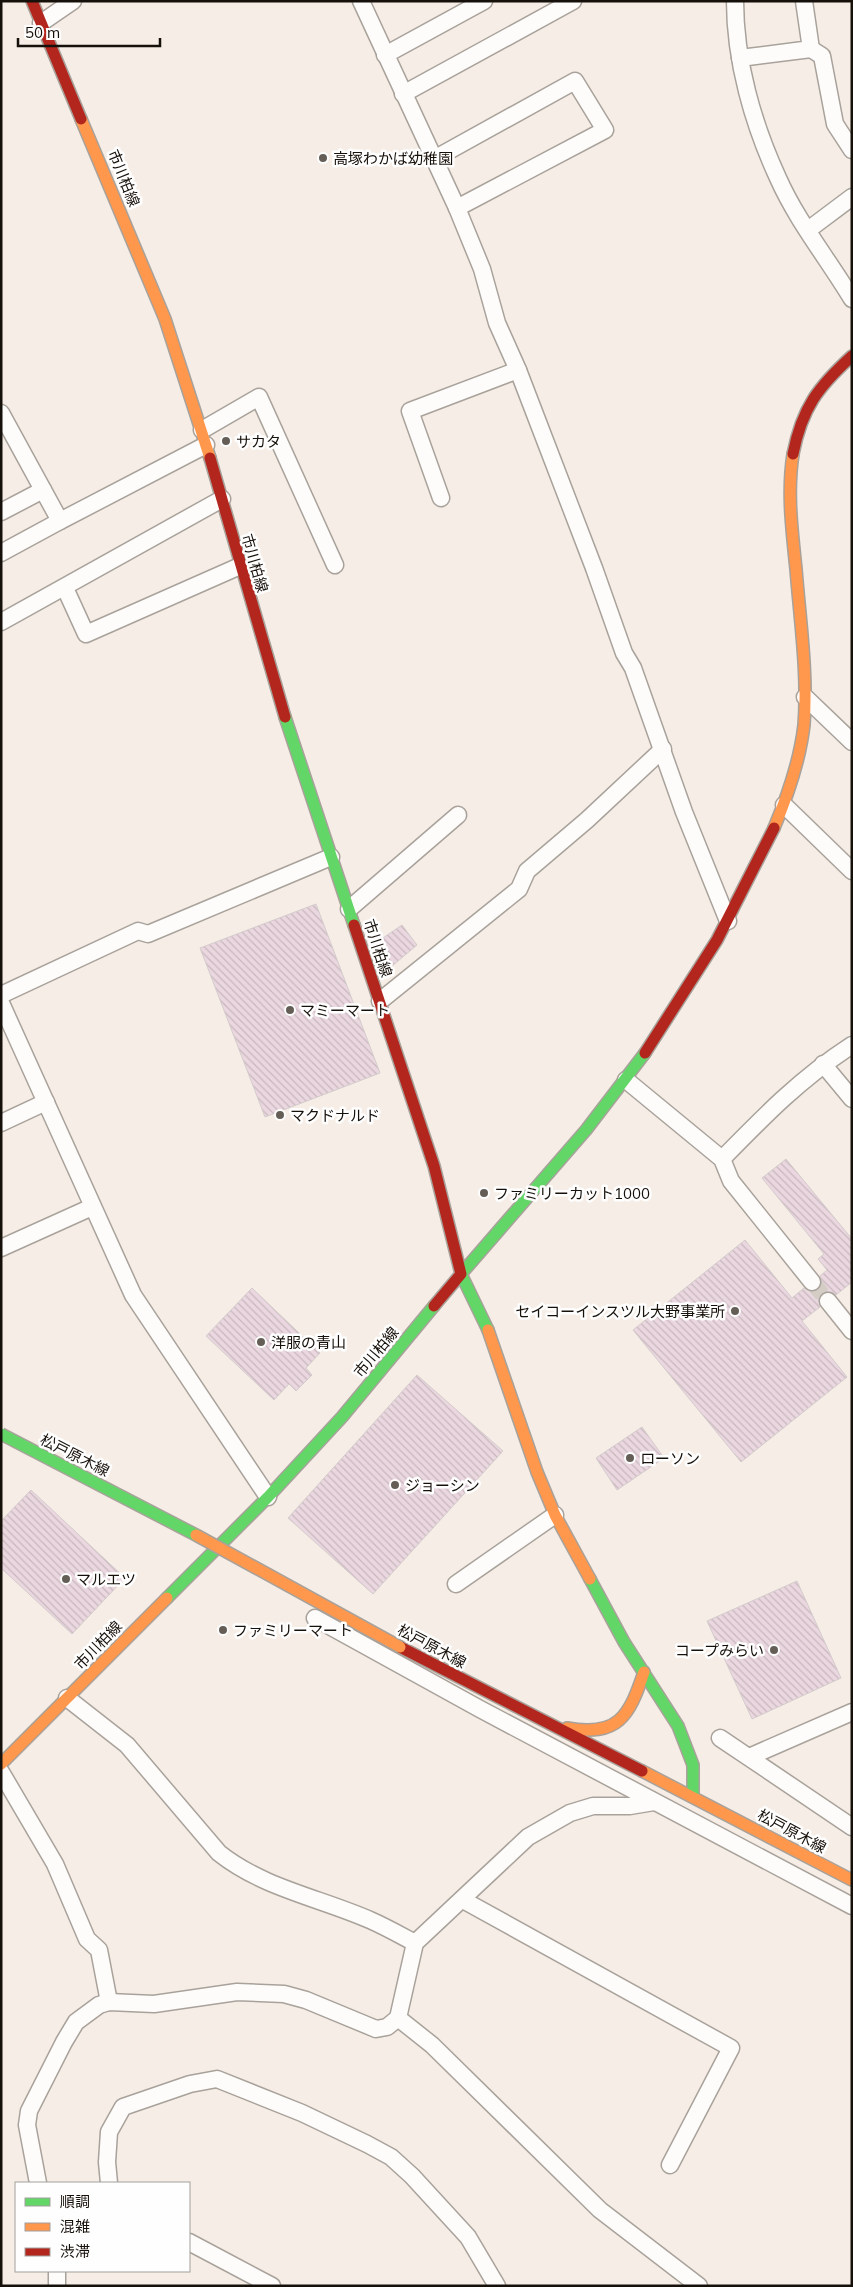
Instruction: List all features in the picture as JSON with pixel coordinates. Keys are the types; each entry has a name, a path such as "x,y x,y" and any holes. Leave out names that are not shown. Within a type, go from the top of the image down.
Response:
{"main road":[{"name":"市川柏線","path":"1,1764 268,1497 342,1417 461,1274 434,1166 289,731 204,438 165,319 32,1"},
{"path":"693,1795 693,1765 678,1726 605,1611 556,1515 537,1472 487,1326 461,1274 572,1147 626,1080 688,989 728,921 756,868 784,805 796,767 802,736 805,698 789,492 790,474 801,424 813,396 852,356"},
{"name":"松戸原木線","path":"1,1434 166,1519 400,1647 543,1722 693,1795 852,1880"},
{"path":"543,1722 576,1730 598,1730 613,1725 627,1715 636,1698 644,1672"}],"street":[{"path":"41,23 73,1"},
{"path":"361,1 457,208 482,269 497,323 518,370 594,568 624,653 633,668 684,812 728,921"},
{"path":"386,55 484,1"},
{"path":"403,94 573,1"},
{"path":"736,1 740,58 759,130 775,171 808,230 852,299"},
{"path":"804,1 811,49"},
{"path":"740,58 811,49 822,56 835,124 852,150"},
{"path":"434,159 575,81 605,130 457,208"},
{"path":"808,230 852,197"},
{"path":"441,498 410,411 518,370"},
{"path":"1,552 204,438 259,397 335,565"},
{"path":"1,413 60,520"},
{"path":"1,512 44,490"},
{"path":"1,622 66,588 222,499"},
{"path":"66,588 86,634 240,566"},
{"path":"805,698 852,742"},
{"path":"380,1001 519,889 527,871 587,820 663,749"},
{"path":"784,805 852,871"},
{"path":"349,909 458,815"},
{"path":"1,995 138,931 148,934 331,857"},
{"path":"1,1003 133,1294 268,1497"},
{"path":"722,1159 792,1088 852,1045"},
{"path":"823,1064 852,1099"},
{"path":"626,1080 722,1159 731,1181 812,1282"},
{"path":"1,1123 46,1102"},
{"path":"1,1248 92,1207"},
{"path":"828,1301 852,1331"},
{"path":"456,1584 556,1515"},
{"path":"315,1618 480,1710 852,1906"},
{"path":"68,1698 127,1745 145,1764 207,1840 236,1867 269,1883 371,1920 415,1943"},
{"path":"749,1757 852,1712"},
{"path":"720,1738 852,1827"},
{"path":"1,1772 55,1864 87,1939 99,1950 109,2002"},
{"path":"38,2182 27,2125 29,2111 76,2022 99,2005 109,2002 154,2004 237,1992 284,1994 306,2000 376,2029 387,2027 398,2018 415,1943 528,1837 570,1813 593,1806 630,1806 654,1802"},
{"path":"463,1900 731,2048 670,2165"},
{"path":"398,2018 432,2045 600,2210 699,2286"},
{"path":"109,2182 107,2162 109,2132 123,2107 190,2084 217,2079 302,2113 391,2157 412,2176 468,2237 497,2286"},
{"path":"190,2243 272,2286"},
{"path":"57,2272 57,2286"}],"building":[{"name":"マミーマート","path":"316,904 380,1073 265,1117 200,948"},
{"path":"402,925 417,945 385,972 377,942"},
{"name":"セイコーインスツル大野事業所","path":"786,1159 852,1239 852,1282 836,1295 831,1292 822,1293 819,1298 820,1307 802,1321 847,1377 741,1462 633,1330 745,1240 792,1298 804,1288 813,1292 819,1289 822,1281 820,1276 827,1270 818,1259 824,1254 762,1178"},
{"path":"252,1288 320,1353 306,1368 312,1375 296,1391 289,1384 274,1400 206,1336"},
{"name":"ジョーシン","path":"417,1375 503,1451 373,1594 288,1518"},
{"name":"ローソン","path":"642,1427 664,1458 617,1490 596,1458"},
{"path":"31,1490 125,1578 72,1634 1,1568 1,1521"},
{"name":"コープみらい","path":"797,1581 841,1678 752,1719 707,1621"}],"tunnel":[{"path":"812,1282 828,1301"}],"traffic: fast":[{"path":"285,717 354,925"},
{"path":"488,1330 461,1274 586,1130 645,1053"},
{"path":"167,1598 268,1497 342,1417 434,1306"},
{"path":"1,1434 196,1535"},
{"path":"590,1579 624,1642 678,1726 693,1765 693,1795"}],"traffic: slow":[{"path":"81,119 165,319 210,458"},
{"path":"774,828 793,777 800,751 805,706 804,667 791,511 790,483 793,454"},
{"path":"488,1330 537,1472 555,1515 590,1579"},
{"path":"196,1535 400,1647"},
{"path":"1,1764 167,1598"},
{"path":"567,1728 598,1729 610,1726 619,1720 633,1701 644,1672"},
{"path":"642,1771 852,1880"}],"traffic: jam":[{"path":"32,1 81,119"},
{"path":"793,454 801,424 813,399 830,378 852,356"},
{"path":"210,458 285,717"},
{"path":"645,1053 717,940 774,828"},
{"path":"354,925 434,1166 461,1274 434,1306"},
{"path":"400,1647 642,1771"}],"place":[{"name":"高塚わかば幼稚園","path":"323,158"},
{"name":"サカタ","path":"226,441"},
{"name":"マミーマート","path":"290,1010"},
{"name":"マクドナルド","path":"280,1115"},
{"name":"ファミリーカット1000","path":"484,1193"},
{"name":"セイコーインスツル大野事業所","path":"735,1311"},
{"name":"洋服の青山","path":"261,1342"},
{"name":"ローソン","path":"630,1458"},
{"name":"ジョーシン","path":"395,1485"},
{"name":"マルエツ","path":"66,1579"},
{"name":"ファミリーマート","path":"223,1630"},
{"name":"コープみらい","path":"774,1650"}]}
